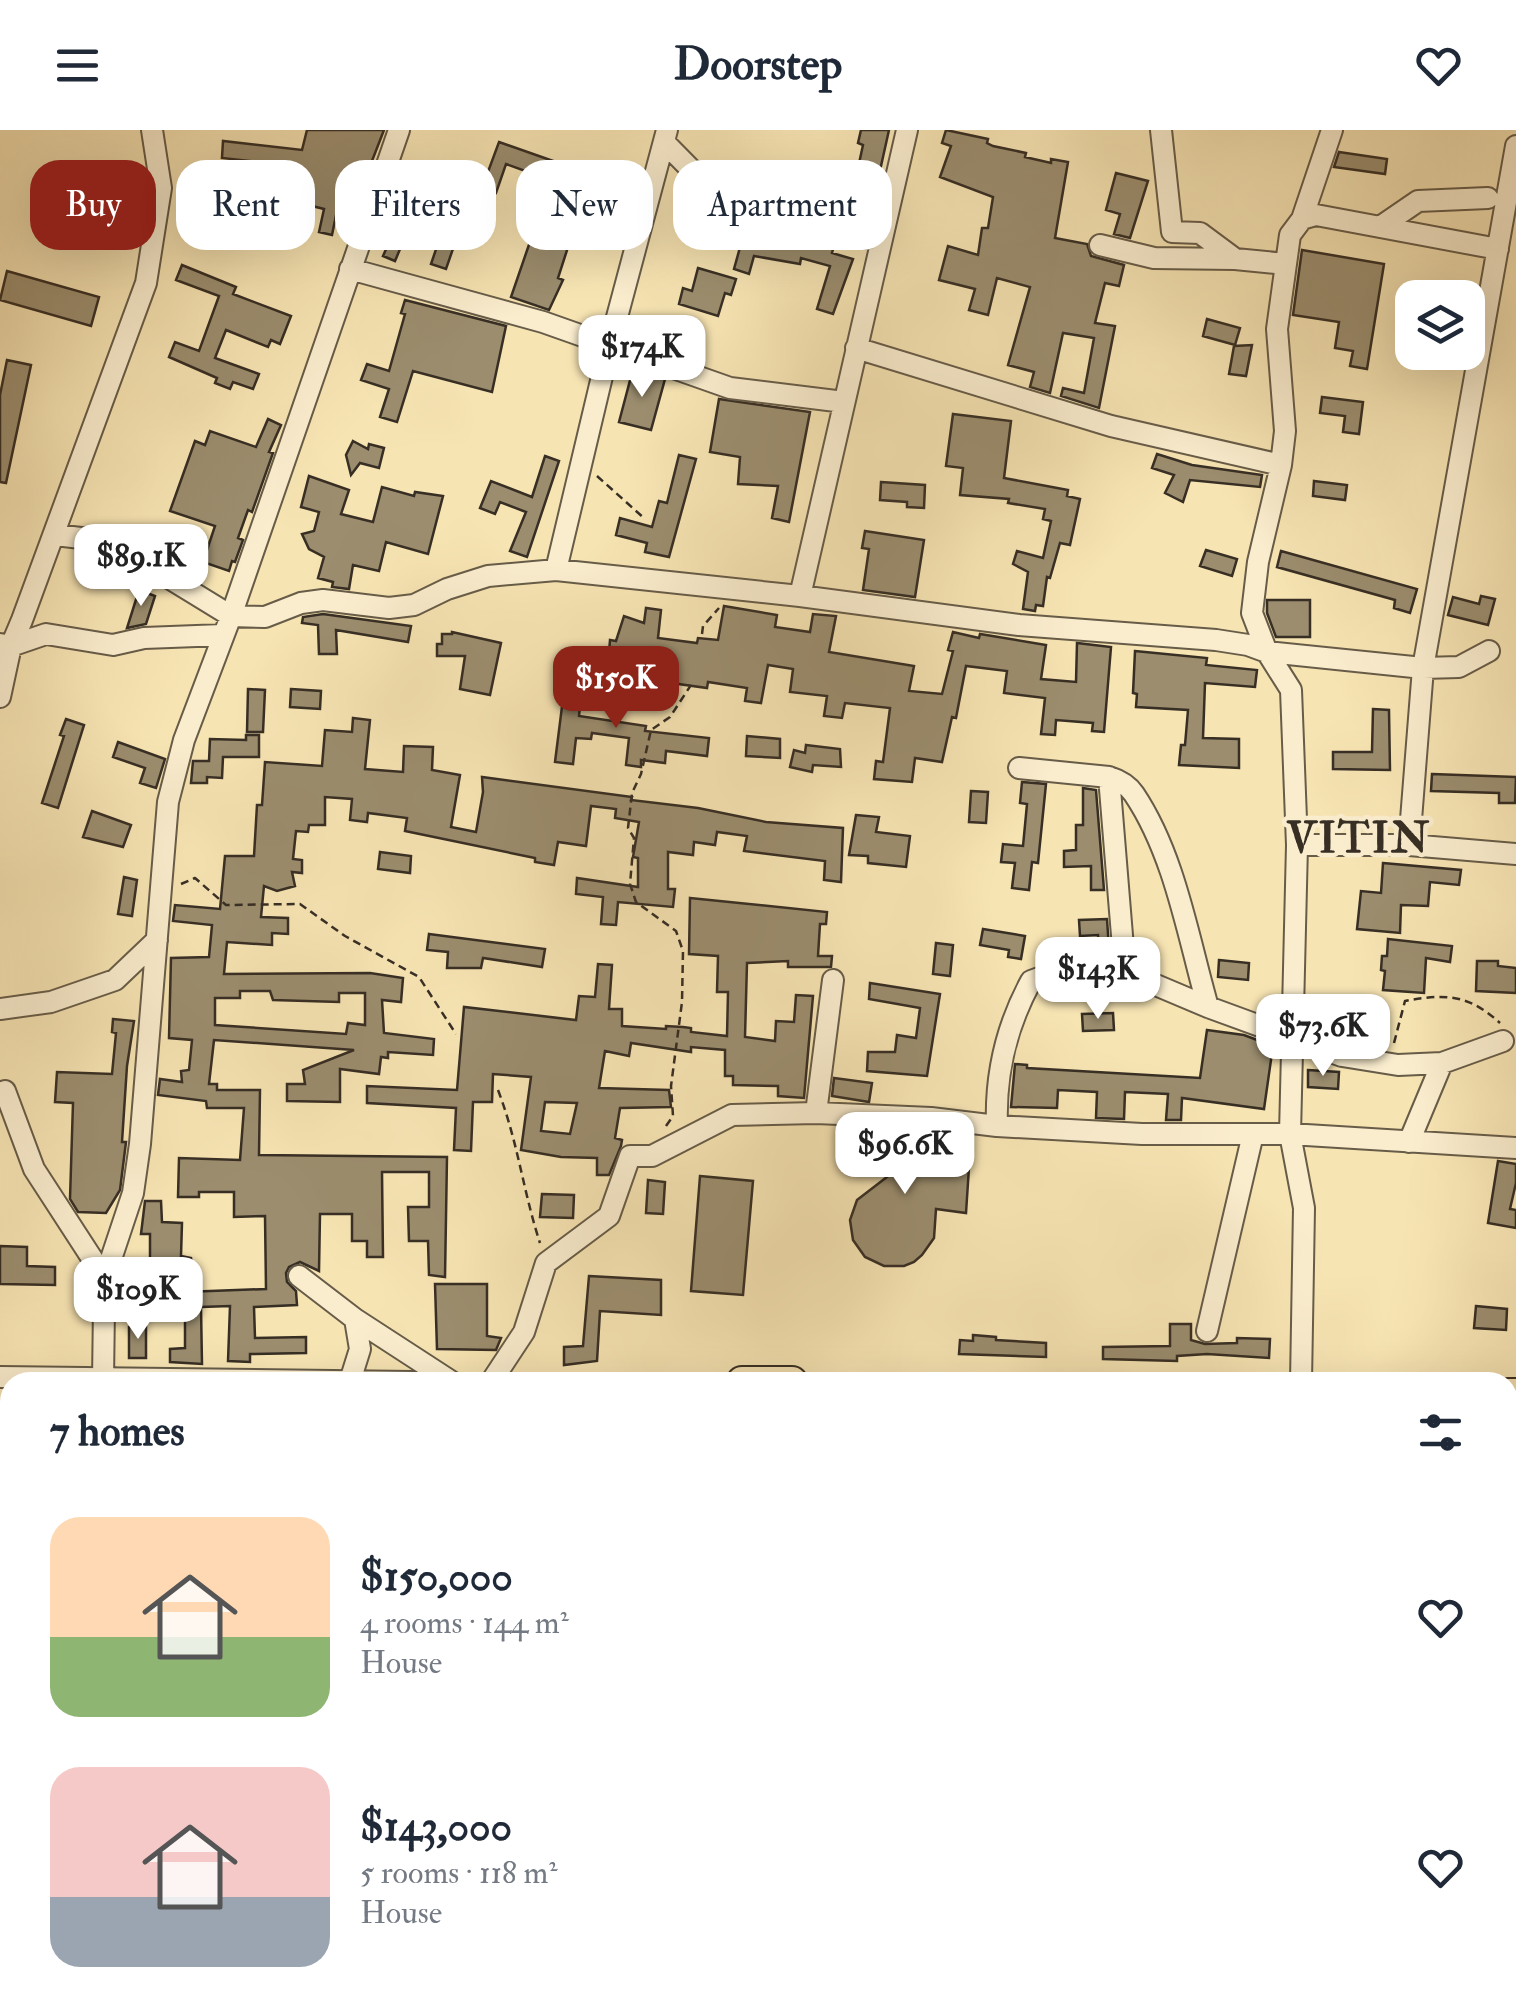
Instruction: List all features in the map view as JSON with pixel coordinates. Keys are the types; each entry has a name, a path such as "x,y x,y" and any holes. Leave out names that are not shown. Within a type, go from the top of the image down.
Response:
{"street":[{"path":"0,696 6,645 55,535 146,283 161,188 152,130"},
{"path":"103,1372 108,1282 133,1193 168,802 184,740 399,130"},
{"path":"892,192 907,130"},
{"path":"1161,130 1172,232 1200,233 1235,259"},
{"path":"1302,1372 1304,1208 1290,1134 1297,845 1291,690 1267,652 1252,613 1258,562 1285,432 1278,329 1290,235 1302,219 1332,130"},
{"path":"666,136 687,160"},
{"path":"556,570 609,347 666,136"},
{"path":"1410,845 1423,668 1516,146"},
{"path":"1380,227 1418,201 1488,198"},
{"path":"1302,219 1316,215 1498,249"},
{"path":"1100,246 1154,258 1286,264"},
{"path":"800,596 878,250"},
{"path":"350,269 544,322 730,388 844,402"},
{"path":"856,348 1111,426 1281,465"},
{"path":"55,535 98,540 151,567 227,626"},
{"path":"6,645 46,634 113,645 227,626 322,600 389,608 414,604 488,576 556,570 1019,624 1216,640 1267,652 1423,668 1460,667 1489,650"},
{"path":"1019,768 1109,777 1133,792 1165,857 1208,1007"},
{"path":"1109,777 1125,972"},
{"path":"1297,845 1410,845 1516,854"},
{"path":"0,1009 51,1002 116,980 156,940"},
{"path":"997,1126 997,1083 1004,1041 1032,981 1042,977 1125,972 1342,1056 1388,1064 1442,1063 1502,1032"},
{"path":"116,980 151,992"},
{"path":"816,1113 832,980"},
{"path":"1410,1142 1442,1063"},
{"path":"5,1091 34,1169 108,1282"},
{"path":"498,1372 524,1332 546,1263 609,1216 630,1156 652,1156 732,1115 816,1113 1142,1134 1290,1134 1516,1148"},
{"path":"1207,1331 1253,1134"},
{"path":"300,1276 355,1319 437,1372"},
{"path":"353,1372 360,1349 355,1319"}],"path":[{"path":"580,462 645,519"},
{"path":"702,634 714,613 739,590"},
{"path":"652,1156 658,1137 673,1116 671,1086 682,1002 683,951 676,931 636,902 630,884 634,838 628,828 632,793 641,774 651,730 670,718 691,684"},
{"path":"161,892 195,878 226,905 300,904 345,936 419,978 456,1034"},
{"path":"1388,1064 1405,1001 1428,996 1476,1002 1502,1032"},
{"path":"498,1090 514,1133 529,1211 546,1263"}],"building":[{"path":"307,130 384,130 372,160 335,160 332,235 319,232 324,209 315,207 315,160 222,158 223,141 302,150"},
{"path":"861,130 889,130 882,160 860,160 863,145 858,143"},
{"path":"946,130 988,139 987,143 993,146 1026,153 1025,157 1068,162 1055,238 1087,244 1091,256 1124,265 1119,286 1105,283 1095,323 1115,326 1099,408 1061,396 1063,388 1084,393 1094,338 1063,333 1050,393 1030,387 1034,372 1008,365 1030,287 997,278 988,315 969,310 975,289 939,280 948,246 978,255 993,197 940,177 951,146 942,143"},
{"path":"499,142 550,160 516,160 516,168 506,164 496,193 496,160 492,160"},
{"path":"1339,152 1387,159 1385,174 1334,167"},
{"path":"1116,173 1148,181 1130,238 1114,234 1120,214 1106,210"},
{"path":"386,250 400,250 395,261 383,256"},
{"path":"436,250 453,250 446,269 431,264"},
{"path":"527,250 567,250 558,278 563,280 549,310 511,297"},
{"path":"739,250 833,250 832,253 853,259 833,314 817,309 830,266 801,258 800,264 754,256 749,274 734,269"},
{"path":"1302,250 1384,264 1367,369 1350,366 1353,351 1335,348 1339,322 1293,315"},
{"path":"182,265 236,287 233,294 291,316 280,344 271,340 268,347 226,330 215,358 259,374 253,389 233,382 230,389 215,383 217,378 169,357 175,342 199,351 219,296 176,280"},
{"path":"698,268 736,279 731,295 725,293 718,316 679,304 683,288 692,291"},
{"path":"7,271 99,297 91,326 0,300"},
{"path":"405,300 506,326 492,392 413,371 397,422 380,417 389,389 361,380 367,364 389,371 405,314 401,313"},
{"path":"1207,319 1240,328 1235,345 1203,336"},
{"path":"1252,345 1246,376 1229,374 1234,346"},
{"path":"7,360 31,365 6,483 0,482 0,395"},
{"path":"633,369 665,379 651,430 619,422"},
{"path":"1322,397 1363,402 1359,434 1343,432 1345,416 1320,413"},
{"path":"719,399 810,412 789,522 772,518 778,486 738,484 740,457 710,452"},
{"path":"953,414 1011,421 1004,478 1068,490 1067,496 1080,499 1070,545 1060,543 1050,578 1047,577 1043,606 1036,605 1035,611 1023,609 1028,572 1013,564 1017,551 1043,558 1051,521 1043,519 1045,509 1008,503 1009,499 960,495 963,468 946,466"},
{"path":"268,419 281,425 252,512 248,510 238,538 243,540 235,562 232,561 229,571 203,562 215,526 170,511 195,441 205,445 210,431 256,447"},
{"path":"353,441 368,449 369,444 384,448 379,468 360,463 351,475 346,455"},
{"path":"1157,454 1192,465 1262,475 1260,487 1190,480 1183,502 1165,493 1174,475 1152,468"},
{"path":"679,455 696,459 669,557 645,552 647,543 616,535 620,518 652,527 659,501 667,503"},
{"path":"545,456 559,461 527,557 510,551 526,512 500,502 495,514 480,508 491,481 532,497"},
{"path":"309,476 349,490 341,514 373,522 382,487 414,496 415,492 443,496 428,554 386,542 379,571 353,565 349,589 332,587 333,582 318,578 324,557 309,549 302,534 314,531 319,512 301,507"},
{"path":"1314,481 1347,485 1345,500 1313,496"},
{"path":"881,482 925,485 924,508 880,500"},
{"path":"865,531 924,540 915,597 863,590 869,549 862,548"},
{"path":"1206,550 1237,559 1232,576 1200,566"},
{"path":"1281,551 1417,589 1410,613 1394,608 1395,600 1277,567"},
{"path":"139,590 155,596 146,624 127,628"},
{"path":"1481,596 1495,599 1488,625 1448,615 1453,597 1479,604"},
{"path":"1267,600 1310,600 1310,637 1276,637 1267,613"},
{"path":"724,606 777,615 775,627 810,632 813,614 836,616 829,652 914,666 909,691 942,694 953,651 948,650 953,632 1046,645 1041,679 1076,682 1077,643 1111,647 1104,732 1092,731 1093,723 1056,720 1055,735 1041,734 1045,698 1004,693 1007,671 966,666 942,762 915,758 912,782 874,779 876,761 883,762 890,708 845,703 842,718 824,716 827,696 790,692 793,669 768,665 761,703 745,701 747,688 708,682 707,688 671,683 668,701 632,696 636,673 603,669 605,652 609,653 610,640 616,641 624,616 644,623 646,608 661,610 658,638 697,643 698,638 718,640"},
{"path":"323,614 411,626 408,642 336,630 337,654 319,654 318,625 302,623 303,617"},
{"path":"452,632 501,643 490,695 460,689 465,656 437,656 442,634"},
{"path":"1135,651 1207,658 1206,665 1257,670 1255,687 1205,683 1203,738 1239,739 1239,768 1179,765 1188,710 1136,707"},
{"path":"567,667 584,668 579,716 646,726 645,731 709,738 707,756 666,751 665,763 641,760 641,767 626,765 629,738 592,733 591,739 576,738 573,764 555,762"},
{"path":"248,689 265,690 263,732 247,732"},
{"path":"291,689 321,691 320,709 290,707"},
{"path":"1373,709 1389,710 1390,770 1333,769 1333,752 1372,752"},
{"path":"353,718 370,720 365,769 403,772 404,746 433,747 432,770 460,775 451,827 476,832 482,777 632,797 631,800 766,822 843,828 841,882 824,880 825,861 744,851 747,836 717,832 715,845 694,842 693,855 668,852 668,889 675,889 673,907 618,902 616,925 601,924 603,897 576,894 577,878 638,887 638,858 633,857 639,822 615,818 616,809 591,806 586,846 558,842 554,865 405,831 407,818 368,813 367,822 350,820 352,799 325,797 325,825 309,825 308,832 296,831 293,859 302,860 302,873 292,872 295,886 277,891 264,886 261,917 288,918 288,934 272,933 272,945 227,942 224,974 370,973 403,978 401,1002 382,1000 384,1033 434,1039 433,1055 388,1052 388,1058 381,1057 379,1074 340,1069 340,1102 287,1101 287,1084 305,1084 303,1070 354,1050 214,1040 209,1084 217,1084 217,1090 260,1090 259,1155 447,1157 445,1277 429,1275 428,1241 409,1241 408,1207 429,1207 429,1172 382,1172 383,1257 367,1257 367,1241 352,1241 352,1214 320,1214 319,1271 300,1262 286,1273 287,1282 296,1291 297,1305 254,1307 255,1338 306,1337 306,1353 250,1354 250,1362 228,1361 230,1306 201,1307 202,1364 170,1362 170,1349 185,1348 185,1292 266,1289 265,1216 234,1217 234,1192 199,1192 199,1197 178,1197 179,1158 240,1160 244,1108 207,1108 206,1101 158,1095 160,1079 182,1082 181,1071 189,1070 192,1040 169,1038 171,958 209,957 212,925 173,921 175,905 220,909 225,856 254,856 265,762 322,766 325,730 352,732","holes":["240,991 270,991 273,1000 339,1002 339,993 365,993 365,1025 348,1023 346,1034 215,1025 215,998 240,998"]},
{"path":"66,719 84,725 58,808 42,803"},
{"path":"246,735 259,735 259,757 223,757 222,778 207,777 207,783 191,783 193,761 209,761 210,739 246,740"},
{"path":"747,736 780,739 780,758 746,756"},
{"path":"118,742 165,759 156,788 140,783 145,768 113,757"},
{"path":"806,745 840,749 841,767 813,765 812,772 790,767 794,750 805,753"},
{"path":"1432,774 1516,777 1515,803 1499,803 1499,793 1431,791"},
{"path":"1022,782 1046,784 1038,863 1032,862 1029,890 1012,888 1015,863 1001,862 1003,844 1023,846 1027,804 1020,803"},
{"path":"1083,788 1096,790 1104,890 1091,890 1091,866 1064,867 1064,851 1076,850 1076,825 1083,825"},
{"path":"971,791 988,792 986,823 969,822"},
{"path":"92,811 131,825 123,847 83,837"},
{"path":"856,815 879,817 876,832 910,836 906,867 868,863 868,856 849,855"},
{"path":"380,852 411,856 410,873 378,869"},
{"path":"1383,863 1461,870 1459,885 1430,882 1428,906 1401,905 1400,933 1357,929 1361,891 1381,893"},
{"path":"124,877 137,880 132,916 118,914"},
{"path":"690,898 827,912 826,924 820,924 818,956 832,956 831,967 788,967 788,961 747,963 745,1037 775,1041 776,1021 794,1022 796,995 813,996 804,1098 778,1096 778,1086 733,1085 733,1076 725,1076 725,1050 691,1047 691,1052 631,1043 629,1056 605,1051 599,1088 669,1090 671,1107 620,1108 615,1138 622,1140 609,1175 597,1175 597,1158 521,1150 531,1077 493,1074 492,1102 473,1102 471,1151 454,1150 456,1108 367,1103 367,1086 457,1090 464,1007 576,1020 579,996 595,997 598,964 612,965 609,1009 622,1009 622,1026 683,1027 691,1028 691,1032 727,1036 728,992 717,992 718,956 689,954","holes":["545,1102 577,1103 570,1134 541,1131"]},
{"path":"1107,919 1109,949 1099,949 1098,935 1080,936 1079,920"},
{"path":"983,929 1025,936 1021,959 1008,957 1009,950 980,945"},
{"path":"429,934 545,949 542,967 483,958 481,968 447,968 448,952 427,950"},
{"path":"1388,939 1452,946 1450,962 1426,958 1424,993 1383,990 1382,956 1387,956"},
{"path":"936,943 953,945 950,976 933,974"},
{"path":"1219,960 1249,963 1248,980 1218,977"},
{"path":"1477,961 1498,961 1498,966 1516,968 1516,993 1476,991"},
{"path":"870,983 940,994 927,1076 867,1071 868,1052 895,1052 897,1035 916,1038 920,1008 869,999"},
{"path":"1332,998 1363,1000 1361,1032 1331,1031"},
{"path":"1113,1013 1114,1030 1083,1031 1082,1014"},
{"path":"113,1019 134,1021 127,1066 122,1142 126,1142 120,1190 106,1213 78,1212 70,1199 73,1103 55,1102 57,1072 112,1074 116,1033 112,1032"},
{"path":"1207,1030 1244,1035 1273,1046 1264,1109 1182,1098 1181,1120 1166,1120 1168,1094 1125,1092 1124,1119 1096,1118 1097,1092 1058,1090 1057,1108 1011,1107 1015,1064 1027,1068 1200,1078"},
{"path":"1308,1070 1339,1072 1338,1089 1308,1087"},
{"path":"834,1078 872,1083 869,1102 832,1096"},
{"path":"850,1134 970,1152 966,1213 936,1209 934,1238 914,1262 884,1266 865,1257 853,1240 850,1220 857,1200 896,1170 845,1162"},
{"path":"1498,1161 1516,1164 1510,1209 1516,1210 1516,1228 1488,1223"},
{"path":"700,1176 753,1181 743,1295 691,1291"},
{"path":"648,1180 665,1182 663,1214 646,1213"},
{"path":"542,1194 574,1195 573,1218 540,1217"},
{"path":"145,1201 161,1201 162,1222 182,1223 181,1256 191,1258 194,1285 139,1286 139,1263 150,1263 150,1234 141,1234"},
{"path":"0,1246 27,1247 27,1266 55,1267 55,1285 0,1284"},
{"path":"589,1276 661,1280 661,1315 600,1311 597,1361 564,1365 564,1347 583,1346"},
{"path":"435,1284 487,1284 487,1336 501,1338 496,1350 437,1349"},
{"path":"1476,1306 1507,1309 1506,1330 1474,1328"},
{"path":"1170,1324 1191,1324 1191,1340 1205,1344 1237,1343 1237,1338 1270,1339 1269,1358 1207,1354 1177,1356 1177,1361 1103,1359 1103,1347 1170,1346"},
{"path":"129,1327 146,1327 146,1358 129,1358"},
{"path":"973,1335 1046,1343 1046,1357 959,1354 960,1340 973,1341"}],"district":[{"name":"VITIN","path":"1359,837"}]}
